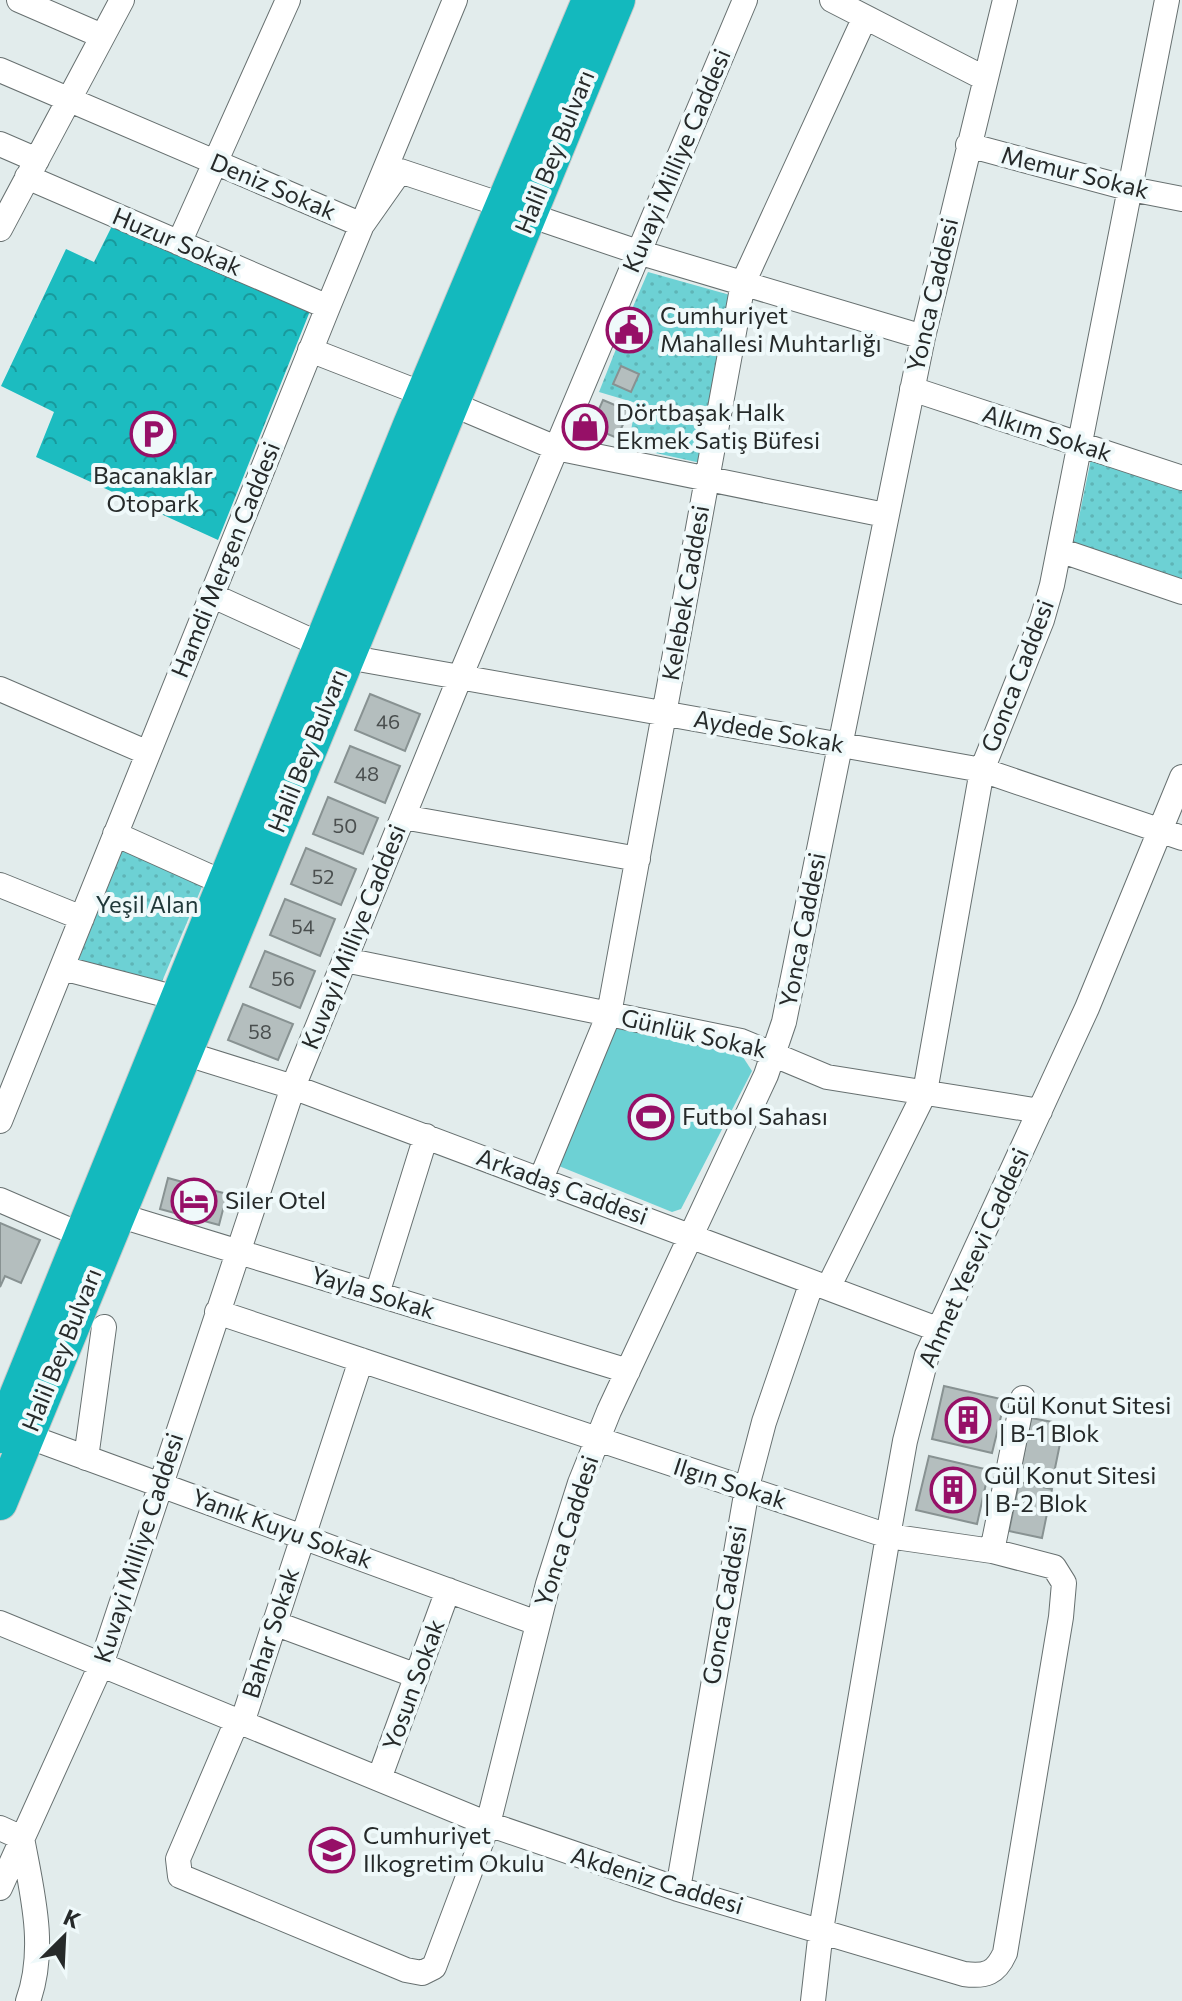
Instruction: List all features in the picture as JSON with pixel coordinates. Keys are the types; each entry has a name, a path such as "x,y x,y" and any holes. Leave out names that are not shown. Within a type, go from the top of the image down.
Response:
{"highway":[{"name":"Halil Bey Bulvarı","path":"14,1436 118,1215 184,1053 334,651 516,210 589,0"},
{"name":"Halil Bey Bulvarı","path":"516,210 618,0"},
{"name":"Halil Bey Bulvarı","path":"0,1503 14,1436 81,1235 224,883 334,651"}],"street":[{"path":"19,0 102,36"},
{"path":"0,229 6,204 32,169 122,0"},
{"path":"179,243 288,0"},
{"name":"Hamdi Mergen Caddesi","path":"0,1121 7,1081 62,968 310,350 455,0"},
{"name":"Kuvayi Milliye Caddesi","path":"0,1888 11,1833 101,1665 293,1087 460,677 745,0"},
{"path":"832,0 984,78"},
{"name":"Yonca Caddesi","path":"488,1824 537,1623 561,1539 597,1439 775,1053 793,985 838,744 923,337 1005,0"},
{"name":"Gonca Caddesi","path":"678,1889 732,1557 764,1422 820,1285 925,1092 982,770 1042,620 1059,550 1167,0"},
{"name":"Kelebek Caddesi","path":"541,1179 609,1014 743,283 865,17"},
{"name":"Deniz Sokak","path":"0,70 362,225 400,171 516,210"},
{"name":"Huzur Sokak","path":"0,144 32,169 179,243 328,307"},
{"name":"Memur Sokak","path":"968,145 1131,189 1182,199"},
{"path":"516,210 638,252 923,337"},
{"path":"310,350 556,448 885,515"},
{"name":"Alkım Sokak","path":"912,389 1182,478"},
{"path":"1059,550 1182,592"},
{"name":"Aydede Sokak","path":"211,595 334,651 460,677 982,770 1172,834"},
{"path":"0,689 148,753"},
{"name":"Ahmet Yesevi Caddesi","path":"813,2001 821,1930 905,1441 937,1329 1172,834 1182,777"},
{"path":"403,817 638,859"},
{"path":"115,834 224,883"},
{"path":"0,885 82,918"},
{"name":"Günlük Sokak","path":"345,960 741,1041 827,1077 1040,1111"},
{"path":"62,968 177,998"},
{"name":"Arkadaş Caddesi","path":"184,1053 293,1087 937,1329"},
{"path":"377,1294 426,1136"},
{"path":"0,1200 81,1235"},
{"name":"Yayla Sokak","path":"118,1215 628,1371"},
{"name":"Ilgın Sokak","path":"217,1312 888,1536 992,1551 1054,1567 1064,1583 1020,1861"},
{"name":"Halil Bey Bulvarı","path":"86,1458 104,1327"},
{"name":"Bahar Sokak","path":"361,1360 239,1722 178,1859 180,1876 192,1884 406,1970 422,1973 434,1967 443,1951 488,1824"},
{"path":"992,1551 1023,1398"},
{"name":"Yanık Kuyu Sokak","path":"14,1436 160,1484 537,1623"},
{"name":"Yosun Sokak","path":"379,1779 448,1590"},
{"name":"Akdeniz Caddesi","path":"0,1623 488,1824 678,1889 964,1974 986,1975 995,1970 1005,1953 1020,1861"},
{"path":"274,1623 417,1676"},
{"path":"11,1833 38,1939 37,1969 28,2001"}],"green space":[{"name":"Bacanaklar Otopark","path":"112,226 310,311 218,540 36,457 54,412 1,386 66,249 94,262"},
{"path":"648,272 730,295 701,463 628,447 636,403 599,392 620,339 634,345 644,323 629,316"},
{"path":"1091,459 1182,489 1182,583 1073,546"},
{"name":"Yeşil Alan","path":"124,847 204,882 161,984 78,961"},
{"name":"Futbol Sahası","path":"611,1025 741,1054 752,1071 681,1209 672,1212 554,1164"}],"building":[{"name":"Cumhuriyet Mahallesi Muhtarlığı","path":"625,319 640,325 633,341 619,334"},
{"path":"621,366 639,374 631,392 613,384"},
{"path":"603,400 629,411 617,438 591,427"},
{"path":"370,694 420,714 405,751 355,730"},
{"path":"350,746 400,766 385,803 335,782"},
{"path":"328,797 378,818 363,854 313,834"},
{"path":"306,848 356,869 341,905 291,884"},
{"path":"285,899 335,919 320,956 270,935"},
{"path":"265,951 315,971 300,1008 250,987"},
{"path":"243,1004 293,1024 278,1060 228,1040"},
{"name":"Siler Otel","path":"168,1178 227,1194 219,1225 160,1209"},
{"path":"0,1223 40,1240 21,1283 5,1276 0,1287"},
{"name":"Gül Konut Sitesi | B-1 Blok","path":"944,1386 1005,1400 992,1453 932,1439"},
{"path":"1031,1418 1064,1424 1054,1473 1021,1467"},
{"name":"Gül Konut Sitesi | B-2 Blok","path":"929,1456 989,1470 977,1524 916,1510"},
{"path":"1019,1482 1052,1489 1042,1538 1009,1531"}],"place":[{"name":"Cumhuriyet Mahallesi Muhtarlığı","path":"629,330"},
{"name":"Dörtbaşak Halk Ekmek Satiş Büfesi","path":"585,427"},
{"name":"Bacanaklar Otopark","path":"153,434"},
{"name":"Futbol Sahası","path":"651,1117"},
{"name":"Siler Otel","path":"194,1201"},
{"name":"Gül Konut Sitesi | B-1 Blok","path":"968,1420"},
{"name":"Gül Konut Sitesi | B-2 Blok","path":"953,1490"},
{"name":"Cumhuriyet Ilkogretim Okulu","path":"332,1850"}]}
